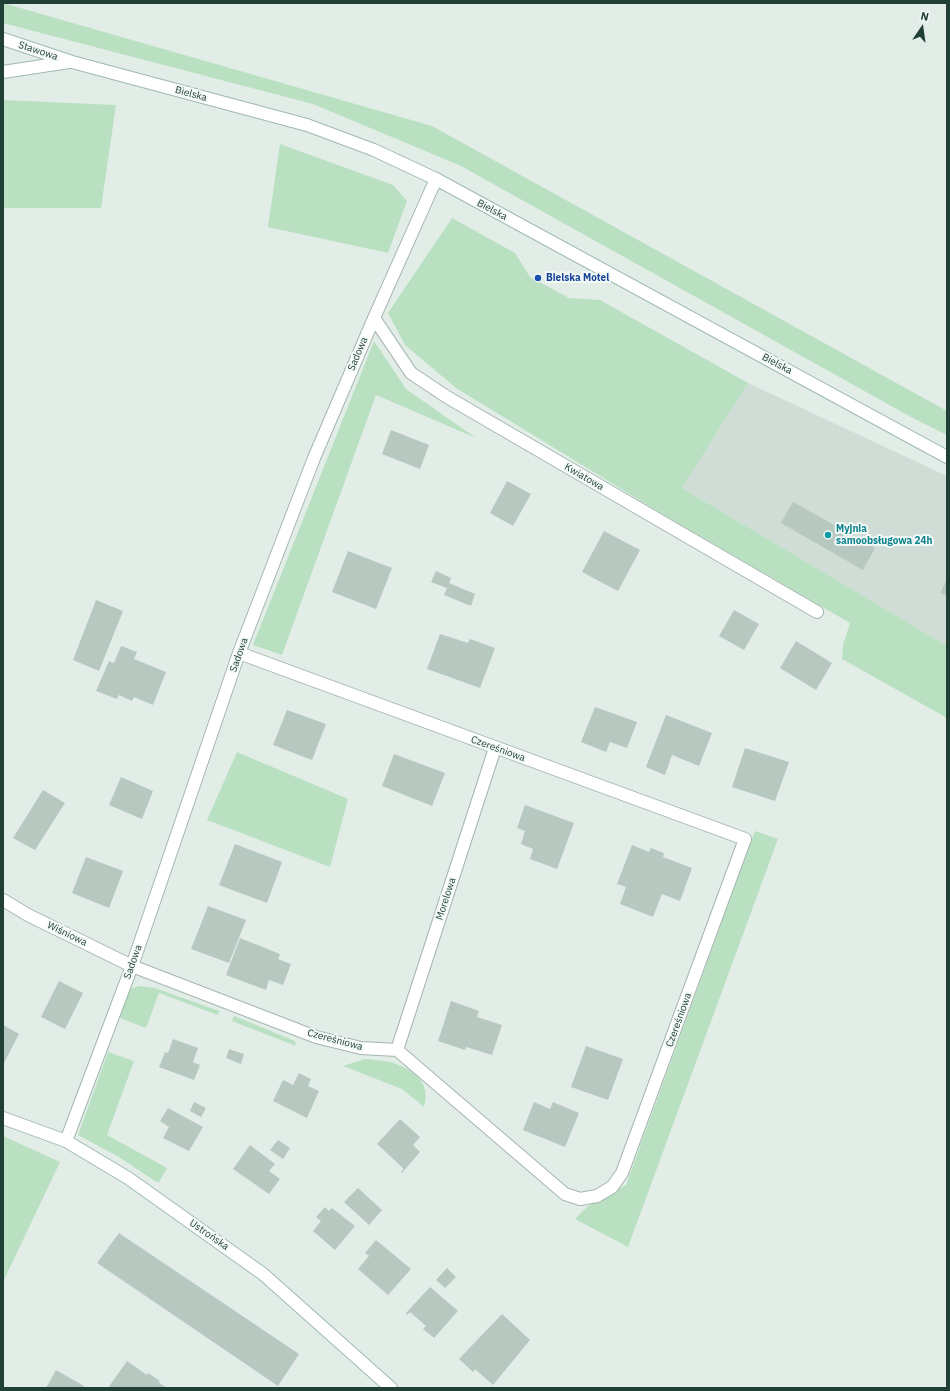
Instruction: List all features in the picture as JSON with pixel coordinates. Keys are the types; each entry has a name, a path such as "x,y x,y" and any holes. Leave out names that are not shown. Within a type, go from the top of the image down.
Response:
{"street":[{"name":"Stawowa","path":"3,40 72,62"},
{"name":"Bielska","path":"3,72 72,62 307,125 374,150 436,180 947,457"},
{"name":"Sadowa","path":"66,1141 132,966 239,654 314,458 374,318 436,180"},
{"name":"Kwiatowa","path":"374,318 411,373 447,397 817,612"},
{"name":"Czereśniowa","path":"132,966 316,1037 361,1048 397,1050 565,1194 580,1199 597,1196 612,1187 622,1173 745,839 239,654"},
{"name":"Morelowa","path":"397,1050 495,748"},
{"name":"Wiśniowa","path":"3,900 28,915 132,966"},
{"name":"Ustrońska","path":"3,1118 66,1141 128,1178 263,1274 391,1388"}],"shaded area":[{"path":"748,383 947,476 947,646 682,488"}],"green space":[{"path":"3,3 432,126 947,411 947,435 911,417 461,166 313,104 3,23"},
{"path":"3,100 116,105 101,208 3,208"},
{"path":"280,144 393,185 407,201 388,253 268,227"},
{"path":"452,218 515,253 530,277 569,298 600,300 748,383 682,488 947,646 947,718 842,659 843,645 850,623 664,515 456,388 405,345 388,313"},
{"path":"374,341 406,389 476,438 376,395 282,655 253,645"},
{"path":"237,752 348,799 330,867 207,820"},
{"path":"755,831 778,839 628,1247 575,1219 587,1207 626,1185"},
{"path":"139,986 155,988 219,1011 218,1015 159,993 146,1028 120,1018 129,990"},
{"path":"234,1016 295,1041 296,1046 232,1021"},
{"path":"108,1052 134,1061 107,1135 167,1168 159,1182 155,1181 119,1157 78,1135"},
{"path":"365,1059 390,1062 413,1072 423,1083 426,1098 424,1107 402,1089 343,1066"},
{"path":"3,1136 60,1162 3,1282"}],"building":[{"path":"391,430 429,445 420,469 382,454"},
{"path":"507,481 531,494 513,526 490,513"},
{"name":"Myjnia samoobsługowa 24h","path":"793,502 875,548 863,570 781,523"},
{"path":"604,531 640,550 618,591 582,572"},
{"path":"348,551 392,568 376,609 332,592"},
{"path":"436,571 451,578 449,583 475,594 471,606 444,595 447,588 431,582"},
{"path":"947,579 947,596 940,593"},
{"path":"96,600 123,611 99,671 73,660"},
{"path":"734,610 759,624 744,650 719,636"},
{"path":"440,634 468,643 470,639 495,648 480,688 427,669"},
{"path":"796,641 832,663 816,690 780,668"},
{"path":"121,646 137,652 134,659 166,672 153,705 134,697 132,701 119,695 117,699 96,691 109,661 114,663"},
{"path":"595,707 637,722 627,748 610,742 606,752 581,742"},
{"path":"287,710 326,724 312,760 273,745"},
{"path":"666,715 712,733 699,766 672,755 665,775 646,767"},
{"path":"745,748 789,762 775,801 732,787"},
{"path":"394,754 445,773 432,806 382,786"},
{"path":"121,777 153,791 142,819 109,805"},
{"path":"43,790 65,803 35,850 13,838"},
{"path":"525,805 574,823 557,869 530,859 533,849 521,844 525,831 517,828"},
{"path":"235,844 282,862 267,903 219,885"},
{"path":"632,845 649,852 651,848 664,853 663,857 692,868 680,901 662,894 653,917 620,904 626,887 617,884"},
{"path":"86,857 123,871 109,908 72,893"},
{"path":"208,906 246,920 229,963 191,949"},
{"path":"240,938 280,954 278,959 291,964 283,985 269,980 266,990 226,975"},
{"path":"59,981 83,993 65,1029 41,1017"},
{"path":"451,1001 479,1011 477,1017 502,1025 492,1055 466,1047 465,1050 438,1041"},
{"path":"3,1025 19,1034 4,1063 3,1063"},
{"path":"173,1039 198,1048 193,1062 200,1065 194,1080 159,1067 165,1052 168,1053"},
{"path":"586,1046 623,1059 608,1100 571,1087"},
{"path":"229,1049 244,1054 241,1064 226,1058"},
{"path":"299,1073 311,1079 308,1086 319,1091 307,1118 273,1101 283,1080 293,1085"},
{"path":"194,1102 206,1108 201,1117 190,1111"},
{"path":"534,1102 550,1109 553,1102 579,1113 565,1147 523,1130"},
{"path":"168,1108 203,1127 189,1151 163,1138 169,1127 160,1121"},
{"path":"400,1119 420,1137 413,1145 420,1152 402,1173 401,1172 404,1169 377,1144"},
{"path":"278,1140 290,1148 283,1159 270,1150"},
{"path":"250,1145 275,1164 269,1171 280,1179 269,1194 233,1169"},
{"path":"358,1188 382,1210 369,1225 344,1202"},
{"path":"325,1207 329,1211 332,1208 355,1226 335,1250 313,1231 321,1221 316,1217"},
{"path":"119,1233 299,1354 278,1386 97,1263"},
{"path":"376,1240 411,1269 388,1295 358,1269 369,1256 365,1253"},
{"path":"447,1268 456,1277 445,1288 436,1280"},
{"path":"430,1287 458,1311 434,1338 423,1329 426,1326 410,1312 407,1315 406,1313"},
{"path":"502,1314 530,1340 493,1385 475,1369 473,1372 459,1359"},
{"path":"127,1361 147,1375 148,1373 160,1381 158,1382 167,1388 108,1388"},
{"path":"56,1370 84,1386 83,1388 46,1388"}],"place":[{"name":"Bielska Motel","path":"538,278"},
{"name":"Myjnia samoobsługowa 24h","path":"828,535"}]}
